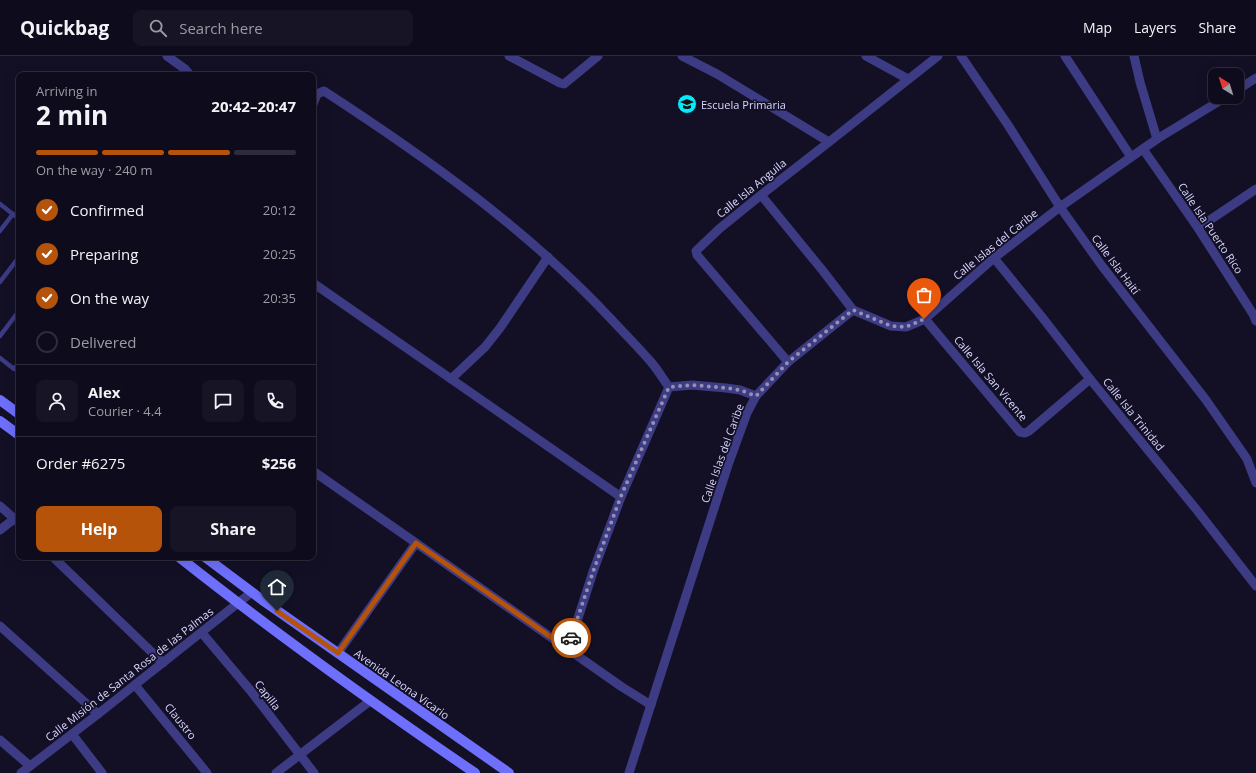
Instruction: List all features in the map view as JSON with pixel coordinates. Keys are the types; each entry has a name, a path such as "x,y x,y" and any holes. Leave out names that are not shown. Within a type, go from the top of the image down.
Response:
{"street":[{"path":"167,56 188,72"},
{"path":"509,56 564,84 598,56"},
{"path":"682,56 716,74 829,142"},
{"path":"866,56 908,80"},
{"name":"Calle Isla Anguila","path":"788,362 696,255 696,252 719,229 938,56"},
{"name":"Calle Isla Haití","path":"961,56 1008,125 1060,207 1102,266 1206,400 1247,459 1256,483"},
{"path":"1065,56 1131,157"},
{"path":"1134,56 1157,139"},
{"path":"1244,86 1256,78"},
{"path":"316,96 317,94 324,91 391,135 473,195 548,257 595,302 652,363 669,387"},
{"name":"Calle Islas del Caribe","path":"629,773 728,465 747,413 756,396 788,362 853,310 891,326 906,327 924,319 994,258 1060,207 1157,139 1214,104"},
{"name":"Calle Isla Puerto Rico","path":"1143,149 1198,228 1255,316"},
{"path":"1198,228 1256,188"},
{"path":"761,195 853,310"},
{"path":"452,379 489,342 548,257"},
{"name":"Calle Isla Trinidad","path":"994,258 1256,586"},
{"path":"316,285 621,496"},
{"name":"Calle Isla San Vicente","path":"924,319 1020,432 1025,433 1029,431 1090,379"},
{"path":"669,387 692,385 726,388 740,390 756,396"},
{"path":"568,649 594,569 621,496 669,387"},
{"path":"0,400 16,412"},
{"path":"0,421 16,433"},
{"path":"316,473 622,687 651,705"},
{"path":"0,506 16,518"},
{"path":"0,530 16,520"},
{"path":"338,653 416,543"},
{"path":"56,560 163,663"},
{"path":"183,560 238,604 370,701 475,773"},
{"name":"Avenida Leona Vicario","path":"209,560 508,773"},
{"name":"Calle Misión de Santa Rosa de las Palmas","path":"21,773 202,633 252,592"},
{"path":"0,626 98,714"},
{"name":"Capilla","path":"202,633 250,690 314,773"},
{"name":"Claustro","path":"135,685 207,773"},
{"path":"276,773 370,701"},
{"path":"72,734 102,773"},
{"path":"0,740 30,766"}],"lane":[{"path":"0,204 16,216"},
{"path":"0,232 13,214"},
{"path":"0,282 16,261"},
{"path":"0,336 16,315"},
{"path":"0,358 16,369"}],"way so far":[{"path":"571,638 594,569 621,496 669,387 692,385 726,388 740,390 756,396 788,362 853,310 891,326 906,327 924,319"}],"place":[{"name":"Escuela Primaria","path":"687,104"}],"route":[{"path":"277,611 338,653 416,543 568,649 571,638"}]}
